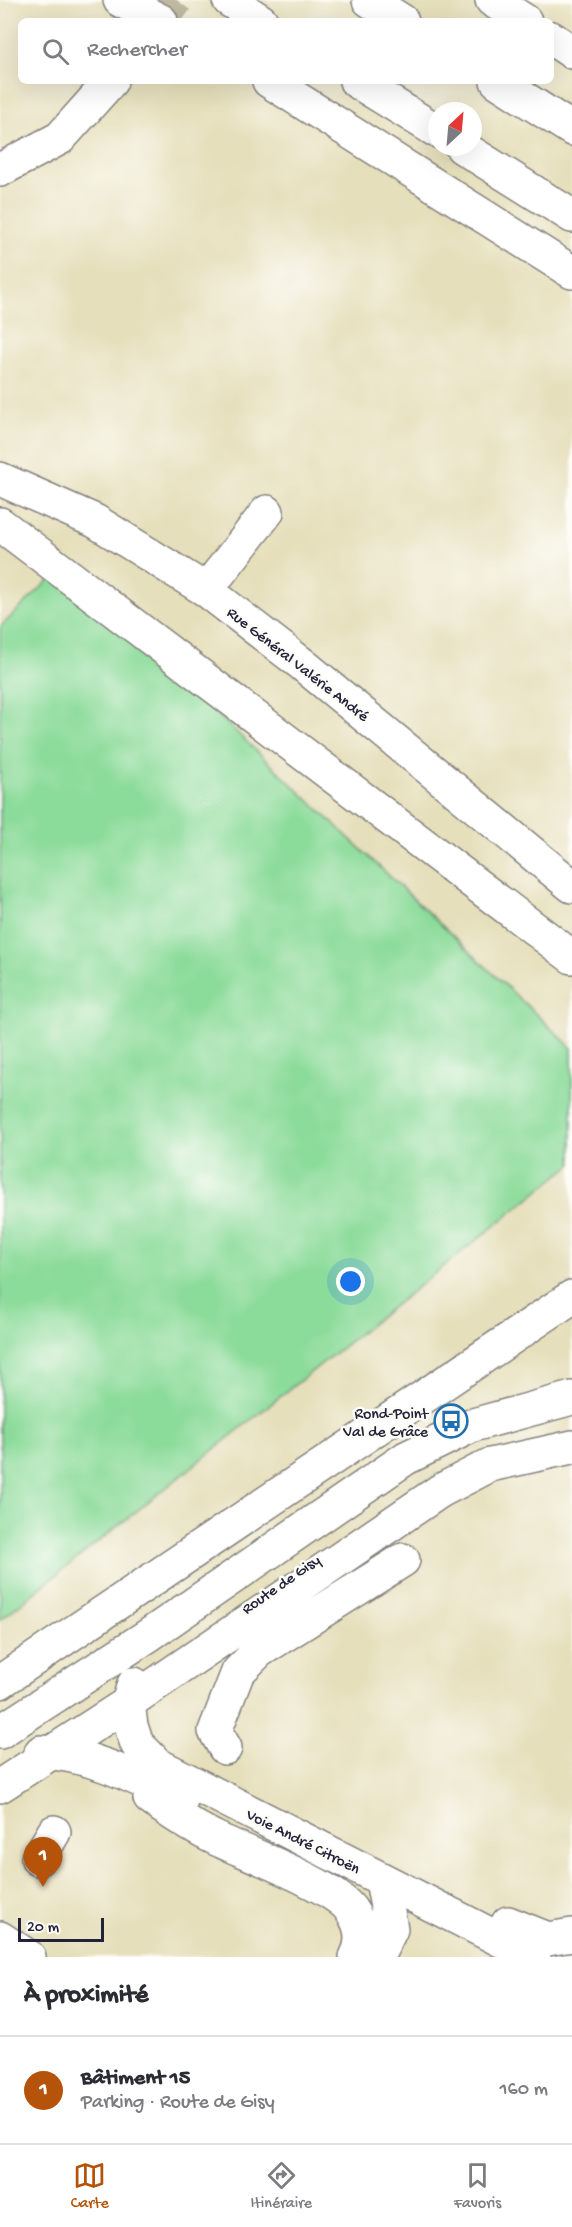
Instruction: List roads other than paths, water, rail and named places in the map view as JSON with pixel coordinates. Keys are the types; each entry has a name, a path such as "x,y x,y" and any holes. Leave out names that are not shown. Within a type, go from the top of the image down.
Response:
{"main road":[{"path":"120,0 155,18"},
{"path":"142,0 170,18"},
{"path":"229,0 256,18"},
{"path":"369,0 397,18"},
{"path":"492,0 521,18"},
{"path":"554,36 572,45"},
{"path":"554,40 572,52"},
{"path":"0,170 60,138 108,84"},
{"path":"274,84 572,272"},
{"path":"361,84 428,125"},
{"path":"502,84 572,129"},
{"path":"0,157 60,138"},
{"path":"476,156 572,216"},
{"name":"Rue Général Valérie André","path":"0,479 95,521 206,590 302,664 572,886"},
{"path":"206,590 267,512"},
{"path":"0,524 572,957"},
{"path":"0,1682 572,1297"},
{"name":"Route de Gisy","path":"0,1732 115,1694 406,1458 473,1425 572,1398"},
{"name":"Route de Gisy","path":"0,1786 27,1757 115,1694 445,1469 476,1454 510,1443 572,1429"},
{"path":"356,1957 360,1951 362,1935 350,1908 327,1891 215,1838 170,1812 140,1791 122,1771 115,1694 440,1491 490,1465 572,1447"},
{"path":"225,1748 215,1731 238,1672 259,1651 404,1560"},
{"name":"Voie André Citroën","path":"115,1694 137,1744 158,1765 387,1889 534,1957"},
{"path":"27,1757 107,1765 122,1771 387,1889 494,1957"},
{"path":"387,1889 446,1896 548,1939 572,1935"},
{"path":"377,1957 391,1929 387,1889"},
{"path":"0,1938 29,1957"}],"tunnel":[{"path":"163,18 177,0"}],"place":[{"name":"Rond-Point Val de Grâce","path":"451,1421"},
{"name":"Bâtiment 15","path":"43,1887"}]}
